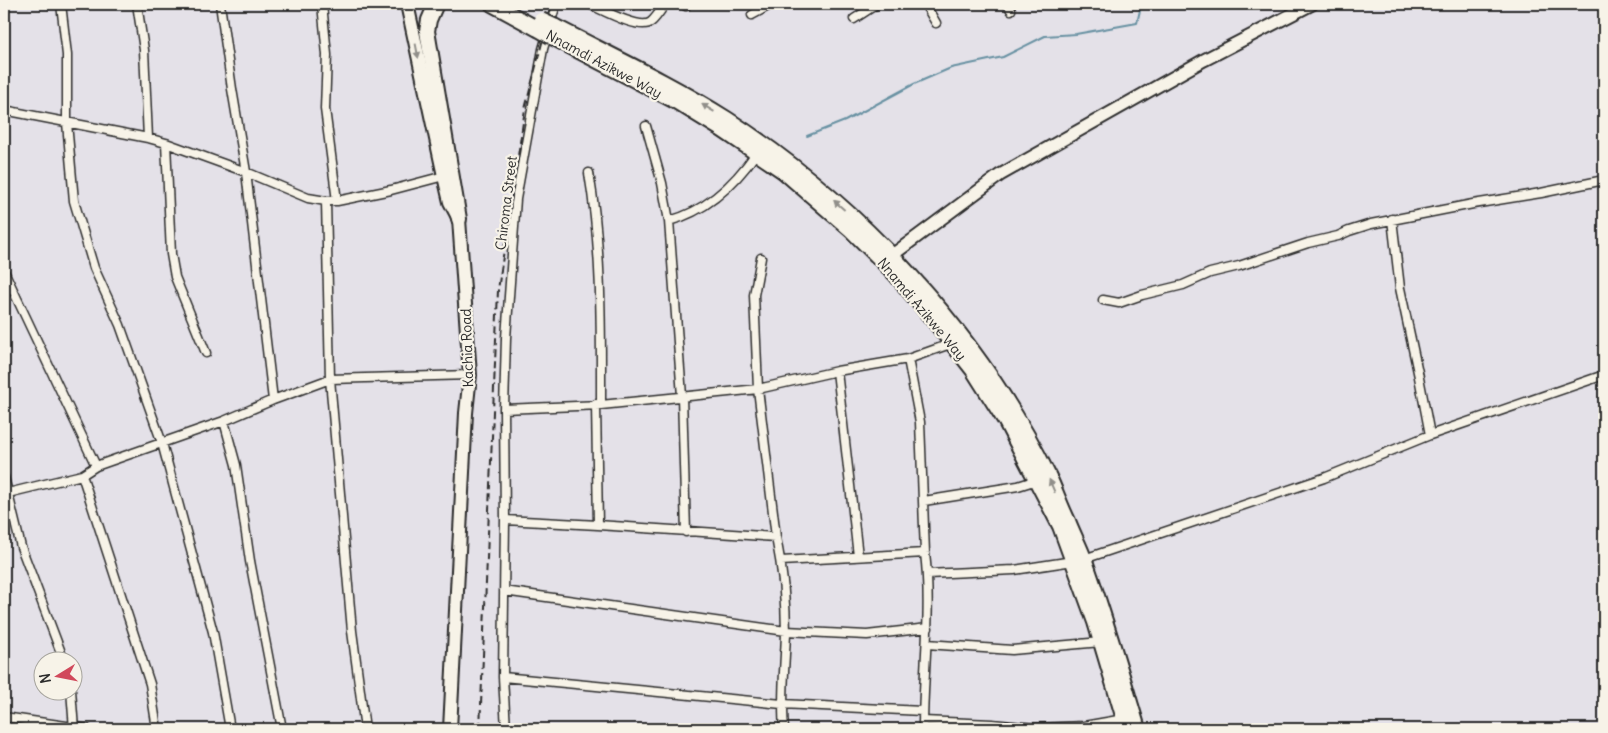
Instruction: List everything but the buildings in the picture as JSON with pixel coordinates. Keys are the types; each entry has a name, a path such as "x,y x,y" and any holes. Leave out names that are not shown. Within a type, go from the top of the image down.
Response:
{"highway":[{"path":"436,4 428,20 427,31 459,219"},
{"name":"Nnamdi Azikwe Way","path":"492,4 684,94 740,129 769,148 837,203 908,273 945,317 1000,392 1048,477 1138,729"},
{"path":"510,4 539,25"},
{"name":"Nnamdi Azikwe Way","path":"553,32 677,102 757,152 806,190 851,230 896,275 953,343 973,370 1006,422 1079,560 1126,724"}],"main road":[{"name":"Kachia Road","path":"407,4 450,202 459,219 470,375 466,413 450,729"}],"street":[{"path":"60,4 67,55 67,123 74,200 94,268 120,324 162,443 213,632 230,729"},
{"path":"137,4 144,50 148,138"},
{"path":"220,4 246,172 273,400"},
{"path":"322,4 327,55 325,109 336,201"},
{"name":"Chiroma Street","path":"506,729 503,678 506,338 516,199 543,49 556,4"},
{"path":"589,4 637,25 648,24 665,4"},
{"path":"607,12 611,4"},
{"path":"682,4 686,6 687,4"},
{"path":"752,15 772,4"},
{"path":"854,19 877,4"},
{"path":"925,4 936,23"},
{"path":"891,256 1000,176 1204,60 1312,4"},
{"path":"4,110 166,143 246,172 308,198 326,202 391,190 444,176"},
{"path":"646,126 662,183 668,221 682,396 686,532"},
{"path":"166,143 171,254 174,277 206,353"},
{"path":"668,221 682,217 721,194 746,168 757,152"},
{"path":"589,173 595,208 601,306 598,525"},
{"path":"1103,300 1120,303 1142,295 1183,285 1210,273 1239,266 1308,242 1338,236 1371,224 1604,180"},
{"path":"326,202 330,379 352,621 365,729"},
{"path":"1392,219 1400,288 1430,435"},
{"path":"761,258 754,295 758,389 780,561 786,631 782,704 784,729"},
{"path":"4,271 96,466"},
{"path":"504,409 599,404 758,389 837,371 908,359 953,343"},
{"path":"908,359 920,422 924,501 924,553 927,574 928,628 922,711 923,725 992,724 1035,728 1126,724"},
{"path":"837,371 858,556"},
{"path":"6,493 82,475 96,466 224,421 330,379 470,375"},
{"path":"927,574 1014,570 1079,560 1324,478 1430,435 1604,375"},
{"path":"224,421 236,465 250,561 282,729"},
{"path":"82,475 150,684 157,729"},
{"path":"4,477 6,493 21,547 60,650"},
{"path":"924,501 1018,486 1037,480"},
{"path":"505,520 776,537"},
{"path":"780,561 924,553"},
{"path":"504,591 786,631 867,635 928,628"},
{"path":"927,644 1012,650 1101,642"},
{"path":"503,678 782,704 922,711"},
{"path":"72,700 74,728"},
{"path":"4,717 87,729"}],"waterway":[{"path":"807,136 845,121 914,84 951,68 1003,57 1045,36 1076,34 1137,23 1141,6 1146,4"}],"railway":[{"path":"480,729 498,290 525,109 552,4"}]}
